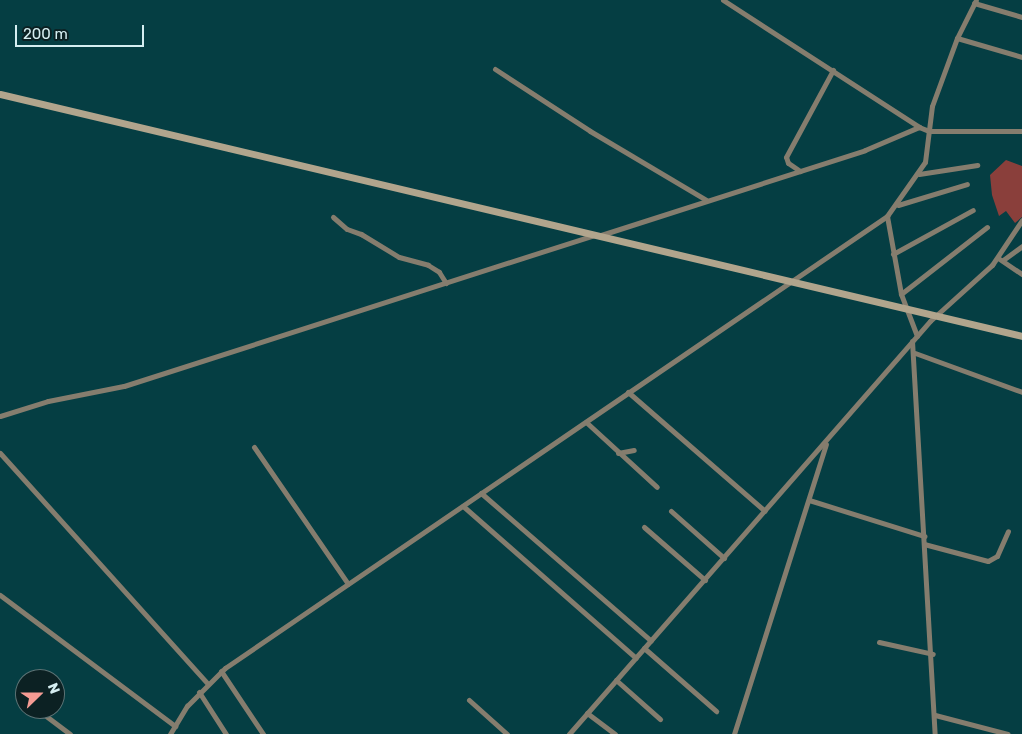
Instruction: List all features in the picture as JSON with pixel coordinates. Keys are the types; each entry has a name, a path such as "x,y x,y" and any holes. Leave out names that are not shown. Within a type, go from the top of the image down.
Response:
{"main road":[{"path":"0,94 903,308 932,317 1022,336"}],"street":[{"path":"723,0 928,131 1022,131"},
{"path":"170,734 206,683 221,671 586,422 788,281 887,216 919,174 925,162 932,106 957,38 975,2 1022,18"},
{"path":"957,38 1022,57"},
{"path":"495,69 590,132 706,200"},
{"path":"800,172 788,163 786,157 833,70"},
{"path":"0,416 48,401 124,386 706,200 800,172 913,132 919,127"},
{"path":"919,174 977,165"},
{"path":"897,205 967,184"},
{"path":"893,254 973,210"},
{"path":"887,216 903,308 917,336"},
{"path":"333,217 347,229 361,234 399,257 428,265 439,272 446,283"},
{"path":"1001,259 1022,220"},
{"path":"901,294 987,227"},
{"path":"569,734 828,439 932,317 1001,259 1022,246"},
{"path":"1001,259 1022,274"},
{"path":"912,341 916,353 924,544 933,654 936,734"},
{"path":"916,353 1022,392"},
{"path":"628,392 765,511"},
{"path":"586,422 618,453 658,487"},
{"path":"734,734 828,439"},
{"path":"254,447 348,584"},
{"path":"618,453 634,450"},
{"path":"0,453 206,683"},
{"path":"481,493 651,641"},
{"path":"809,500 924,536"},
{"path":"463,506 636,658"},
{"path":"671,510 724,558"},
{"path":"644,527 705,580"},
{"path":"924,544 988,561 997,556 1008,531"},
{"path":"0,595 175,726"},
{"path":"879,642 933,654"},
{"path":"644,648 716,711"},
{"path":"221,671 263,734"},
{"path":"616,680 660,719"},
{"path":"199,692 226,734"},
{"path":"468,700 507,734"},
{"path":"587,713 615,734"},
{"path":"935,714 1008,734"},
{"path":"50,719 70,734"}],"shaded area":[{"path":"1006,160 1022,166 1022,217 1015,223 1006,211 999,216 992,195 990,175"}]}
